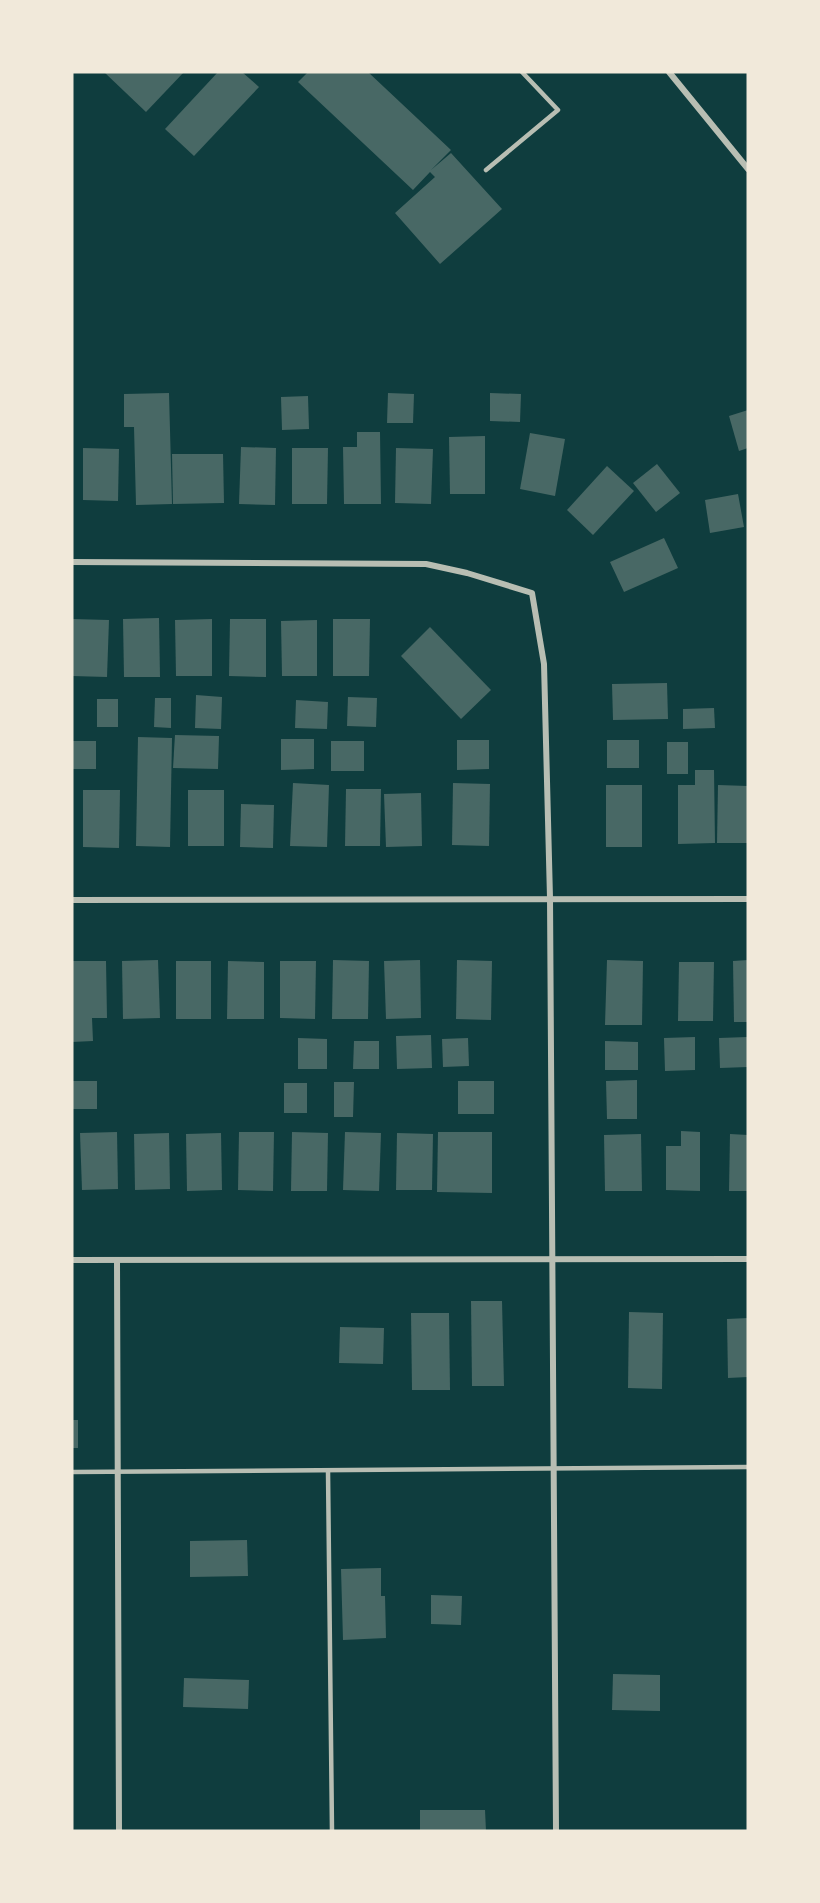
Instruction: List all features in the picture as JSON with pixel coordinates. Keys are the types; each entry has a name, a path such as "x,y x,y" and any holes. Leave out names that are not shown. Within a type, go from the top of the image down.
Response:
{"street":[{"path":"669,72 748,169"},
{"path":"72,562 426,564 467,573 532,593 544,664 550,898 556,1831"},
{"path":"72,900 748,899"},
{"path":"72,1260 748,1259"},
{"path":"117,1260 119,1831"}],"lane":[{"path":"486,170 558,110 522,72"},
{"path":"72,1472 748,1467"},
{"path":"328,1471 332,1831"}],"building":[{"path":"104,72 184,72 146,112"},
{"path":"218,72 242,72 259,87 194,156 165,129"},
{"path":"308,72 368,72 451,150 431,170 451,153 502,209 440,264 395,213 435,177 430,172 413,190 298,82"},
{"path":"169,393 172,504 136,505 134,427 124,427 124,394"},
{"path":"388,393 414,394 413,423 387,423"},
{"path":"490,393 521,394 520,422 490,421"},
{"path":"308,396 309,429 282,430 281,397"},
{"path":"748,410 748,448 739,451 729,416"},
{"path":"357,432 380,432 381,504 344,504 343,447 357,447"},
{"path":"530,433 565,439 555,496 520,489"},
{"path":"485,436 485,494 450,494 449,437"},
{"path":"241,447 276,448 275,505 239,504"},
{"path":"83,448 119,449 118,501 83,500"},
{"path":"292,448 328,448 327,504 292,504"},
{"path":"396,448 433,449 431,504 395,503"},
{"path":"172,454 223,454 224,503 173,504"},
{"path":"657,464 680,493 656,512 633,483"},
{"path":"607,466 634,491 593,535 567,510"},
{"path":"738,494 744,527 710,533 705,500"},
{"path":"664,538 678,568 624,592 610,562"},
{"path":"159,618 160,677 124,677 123,619"},
{"path":"72,619 109,620 107,677 72,676"},
{"path":"212,619 212,676 176,676 175,620"},
{"path":"230,619 266,619 266,677 229,676"},
{"path":"333,619 370,619 369,676 333,676"},
{"path":"317,620 317,676 282,676 281,621"},
{"path":"430,627 491,690 461,719 401,656"},
{"path":"667,683 668,719 613,720 612,684"},
{"path":"196,695 222,697 221,729 195,728"},
{"path":"348,697 377,698 376,727 347,726"},
{"path":"155,698 171,698 171,728 154,727"},
{"path":"97,699 118,699 118,727 97,727"},
{"path":"296,700 328,702 327,729 295,728"},
{"path":"714,708 715,728 683,729 683,709"},
{"path":"175,735 219,736 218,769 173,768"},
{"path":"138,737 172,738 170,847 136,846"},
{"path":"281,739 314,739 314,769 281,770"},
{"path":"457,740 489,740 489,769 457,770"},
{"path":"607,740 639,740 639,768 607,768"},
{"path":"72,741 96,741 96,769 72,769"},
{"path":"331,741 364,741 364,771 331,771"},
{"path":"667,742 688,742 688,774 667,774"},
{"path":"695,770 714,770 715,843 678,844 678,785 695,785"},
{"path":"293,783 329,785 327,847 290,846"},
{"path":"453,783 490,784 489,846 452,845"},
{"path":"606,785 642,785 642,847 606,847"},
{"path":"718,785 748,786 748,843 717,843"},
{"path":"346,789 381,789 380,846 345,846"},
{"path":"83,790 120,790 119,848 83,847"},
{"path":"188,790 224,790 224,846 188,846"},
{"path":"421,793 422,846 386,847 384,794"},
{"path":"241,804 274,805 273,848 240,847"},
{"path":"158,960 160,1018 123,1019 122,961"},
{"path":"333,960 369,961 368,1019 332,1019"},
{"path":"420,960 421,1018 386,1019 384,961"},
{"path":"457,960 492,961 491,1020 456,1019"},
{"path":"607,960 643,961 642,1025 605,1025"},
{"path":"748,960 748,1022 734,1022 733,961"},
{"path":"72,961 106,961 107,1018 92,1018 93,1041 72,1042"},
{"path":"176,961 211,961 211,1019 176,1019"},
{"path":"228,961 264,962 264,1019 227,1019"},
{"path":"280,961 316,961 315,1019 280,1018"},
{"path":"679,962 714,962 713,1021 678,1021"},
{"path":"431,1035 432,1068 397,1069 396,1036"},
{"path":"695,1037 695,1070 665,1071 664,1038"},
{"path":"747,1037 748,1067 720,1068 719,1038"},
{"path":"298,1038 327,1039 327,1069 298,1069"},
{"path":"468,1038 469,1066 443,1067 442,1039"},
{"path":"354,1041 379,1041 379,1069 353,1069"},
{"path":"605,1041 638,1042 638,1070 605,1070"},
{"path":"637,1080 637,1119 607,1119 606,1081"},
{"path":"72,1081 97,1081 97,1109 72,1109"},
{"path":"458,1081 494,1081 494,1114 458,1114"},
{"path":"334,1082 354,1082 353,1117 334,1117"},
{"path":"284,1083 307,1083 307,1113 284,1113"},
{"path":"681,1131 700,1132 700,1191 666,1190 666,1146 681,1146"},
{"path":"117,1132 118,1189 82,1190 80,1133"},
{"path":"239,1132 274,1132 273,1191 238,1190"},
{"path":"292,1132 328,1133 327,1191 291,1191"},
{"path":"345,1132 381,1133 379,1191 343,1190"},
{"path":"438,1132 492,1132 492,1193 437,1192"},
{"path":"169,1133 170,1189 135,1190 134,1134"},
{"path":"221,1133 222,1190 187,1191 186,1134"},
{"path":"397,1133 433,1134 432,1190 396,1190"},
{"path":"641,1134 642,1191 605,1191 604,1135"},
{"path":"730,1134 748,1135 748,1191 729,1191"},
{"path":"471,1301 502,1301 504,1386 472,1386"},
{"path":"629,1312 663,1313 662,1389 628,1388"},
{"path":"411,1313 449,1313 450,1390 412,1390"},
{"path":"748,1318 748,1377 728,1378 727,1319"},
{"path":"340,1327 384,1328 383,1364 339,1363"},
{"path":"72,1420 78,1420 78,1448 72,1448"},
{"path":"247,1540 248,1576 190,1577 190,1541"},
{"path":"381,1568 381,1596 385,1596 386,1638 343,1640 341,1569"},
{"path":"431,1595 462,1596 461,1625 431,1624"},
{"path":"613,1674 660,1675 660,1711 612,1710"},
{"path":"184,1678 249,1680 248,1709 183,1707"},
{"path":"420,1810 485,1810 486,1831 420,1831"}]}
